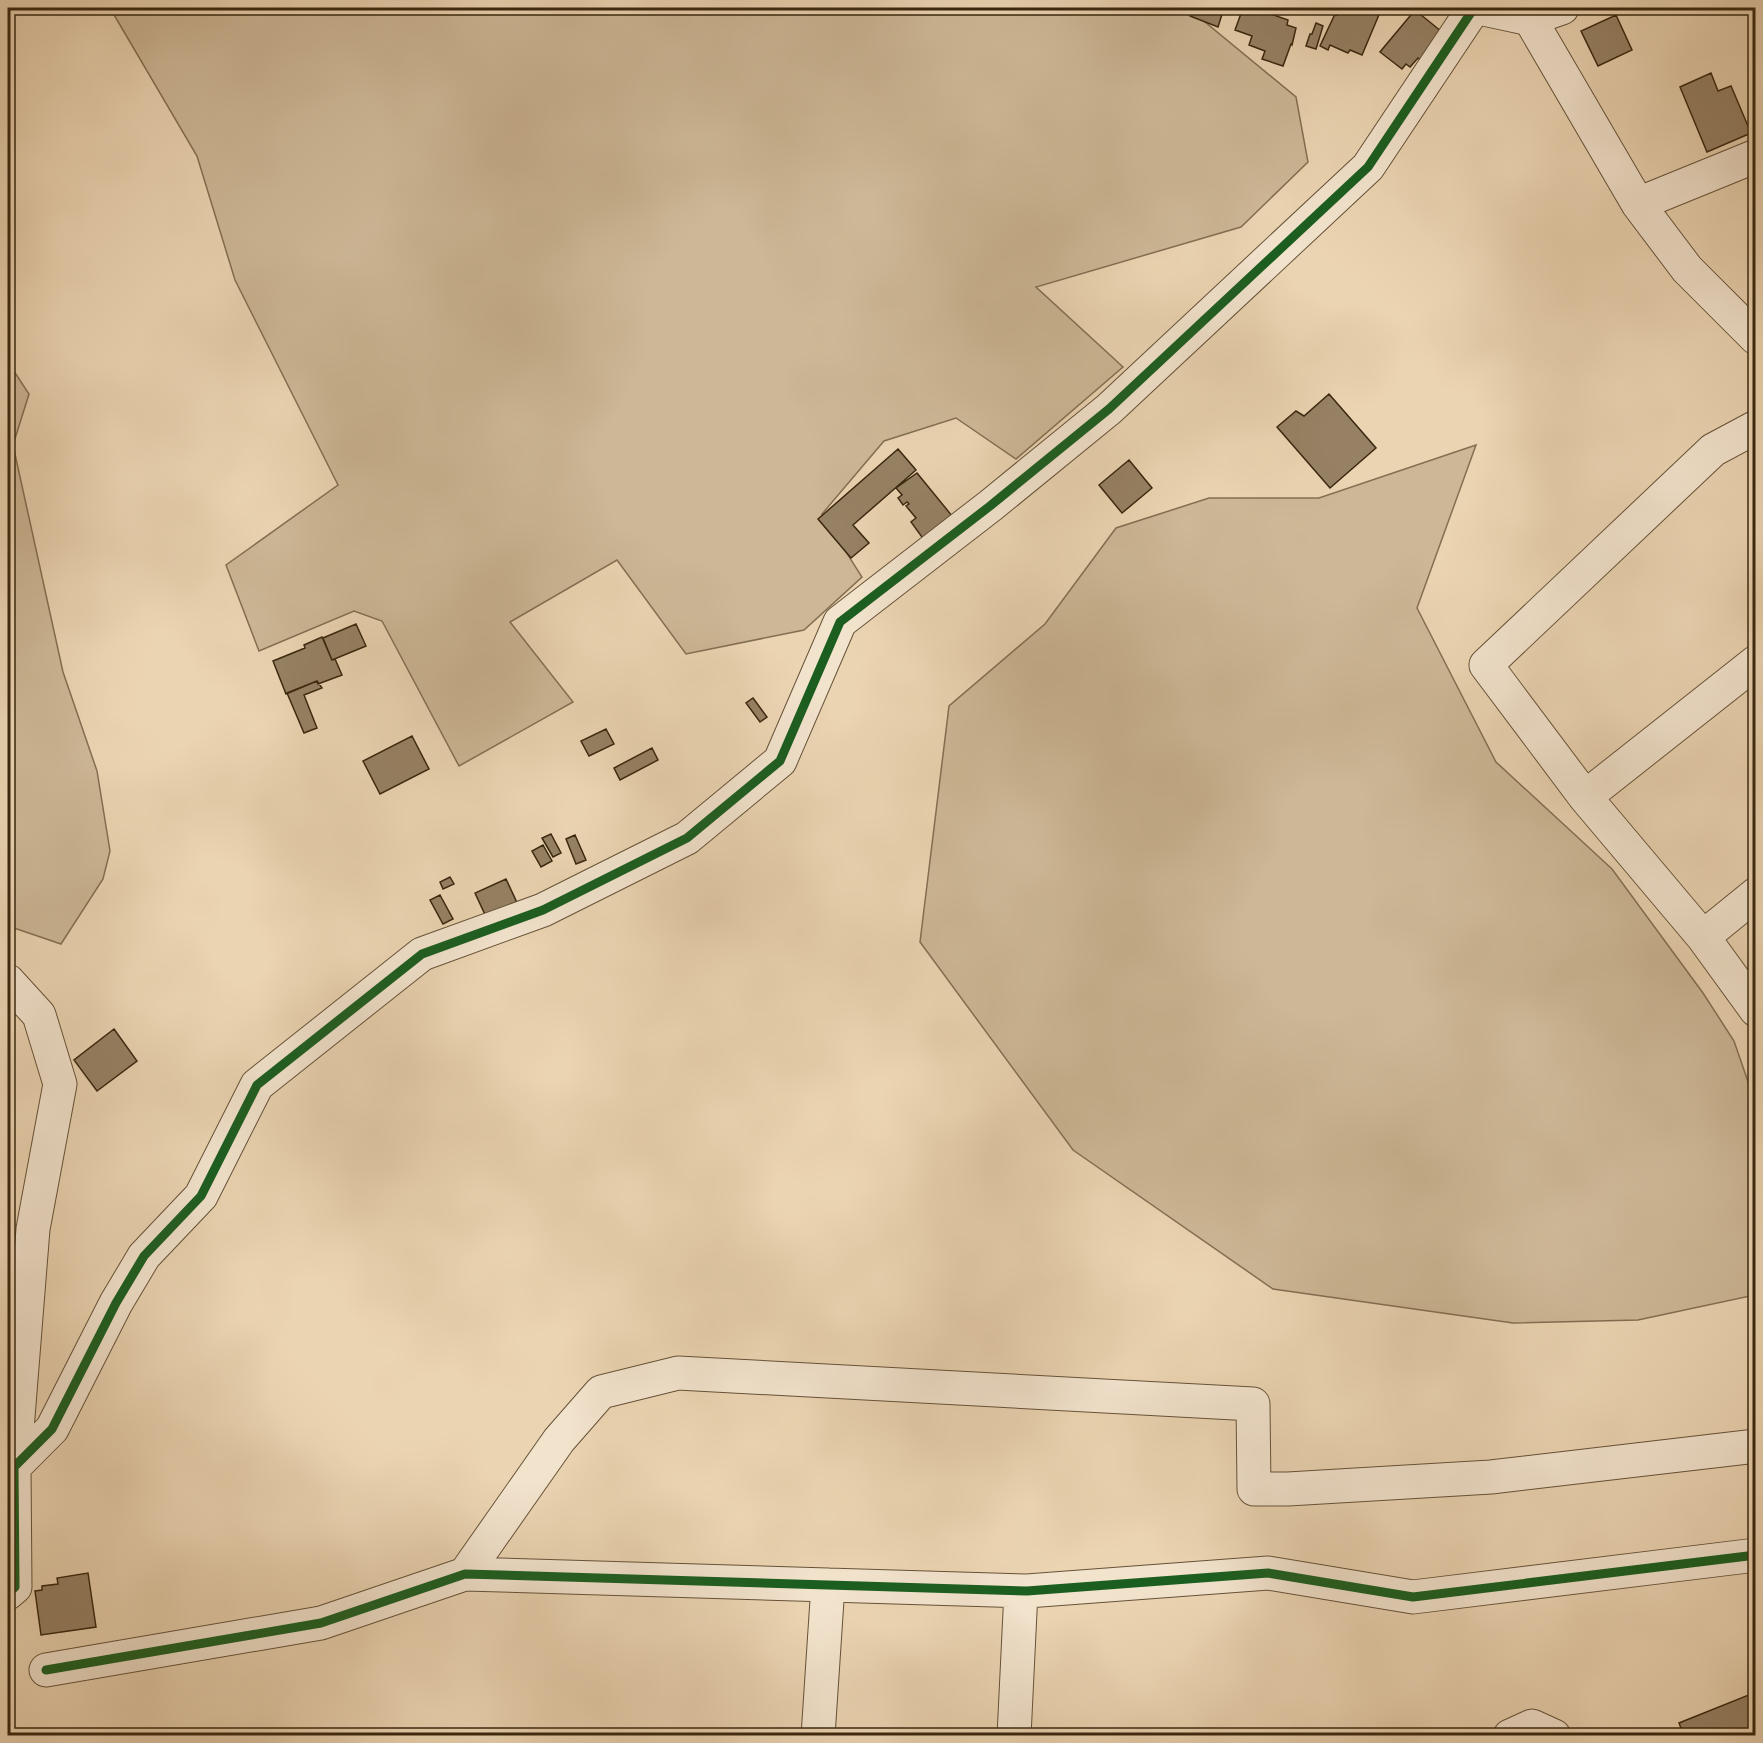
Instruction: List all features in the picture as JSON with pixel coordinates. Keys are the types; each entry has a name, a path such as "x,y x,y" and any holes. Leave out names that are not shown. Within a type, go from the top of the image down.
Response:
{"street":[{"path":"14,1467 52,1429 116,1303 144,1256 201,1196 257,1085 422,954 543,910 687,838 780,761 840,622 1109,410 1368,167 1474,8"},
{"path":"1479,8 1530,19 1562,8"},
{"path":"1530,19 1638,204 1687,269 1755,338"},
{"path":"1638,204 1755,156"},
{"path":"1755,427 1713,450 1486,665 1585,797 1703,937 1755,1010"},
{"path":"1585,797 1755,662"},
{"path":"1703,937 1755,894"},
{"path":"8,981 39,1015 60,1084 33,1229 14,1467 15,1587 8,1593"},
{"path":"465,1574 560,1440 601,1392 678,1373 1253,1404 1254,1489 1491,1477 1755,1446"},
{"path":"46,1670 321,1623 465,1574 1021,1591 1268,1573 1413,1597 1755,1556"},
{"path":"818,1736 828,1585"},
{"path":"1014,1736 1021,1591"},
{"path":"1510,1736 1532,1726 1554,1736"}],"shaded area":[{"path":"110,8 1188,8 1296,97 1308,162 1241,227 1036,287 1123,367 1016,459 956,418 884,441 822,514 862,577 804,630 686,654 617,560 510,622 573,702 459,766 382,621 354,611 259,651 226,565 338,485 235,280 197,156"},
{"path":"8,362 29,394 13,445 63,672 97,771 110,851 103,879 61,944 8,926"},
{"path":"1476,445 1417,608 1496,762 1612,869 1703,993 1734,1041 1755,1102 1755,1295 1638,1320 1513,1323 1273,1289 1073,1150 920,942 949,706 1045,624 1116,528 1209,498 1319,498"}],"building":[{"path":"1186,8 1224,8 1218,27 1190,16 1190,13 1185,11"},
{"path":"1243,8 1253,8 1288,20 1287,25 1296,28 1283,66 1262,59 1265,51 1249,45 1252,36 1235,30"},
{"path":"1284,8 1306,8 1304,13"},
{"path":"1341,8 1381,10 1362,55 1350,50 1348,53 1330,45 1328,50 1320,46 1335,14 1337,15"},
{"path":"1415,10 1447,36 1424,63 1418,58 1410,67 1406,64 1402,69 1380,52"},
{"path":"1616,15 1632,50 1598,66 1581,31"},
{"path":"1316,23 1323,26 1316,49 1306,46"},
{"path":"1711,73 1718,91 1731,86 1751,133 1707,152 1680,87"},
{"path":"1329,394 1376,448 1330,488 1277,427 1296,411 1304,416"},
{"path":"898,449 916,470 853,525 869,543 851,558 818,519"},
{"path":"1129,460 1152,488 1122,513 1099,485"},
{"path":"917,473 957,522 927,544 911,522 916,518 906,506 909,504 907,502 903,505 898,498 902,495 896,488"},
{"path":"356,624 366,646 332,660 323,638"},
{"path":"322,637 332,660 335,659 342,675 318,684 317,681 286,694 273,661 305,648 304,645"},
{"path":"317,681 322,688 304,695 317,728 304,733 287,693"},
{"path":"753,698 767,717 760,722 746,703"},
{"path":"606,729 614,744 589,756 581,741"},
{"path":"412,736 429,769 380,794 363,761"},
{"path":"652,748 658,760 620,780 614,768"},
{"path":"551,834 561,853 553,857 542,838"},
{"path":"575,835 586,860 576,864 566,839"},
{"path":"543,845 552,861 541,867 532,851"},
{"path":"450,877 454,884 443,889 440,882"},
{"path":"506,879 519,907 488,921 475,893"},
{"path":"440,895 453,919 443,924 430,900"},
{"path":"114,1029 137,1061 97,1091 74,1060"},
{"path":"88,1573 96,1627 41,1635 35,1591 42,1590 42,1586 58,1584 57,1578"},
{"path":"1756,1692 1756,1736 1684,1736 1679,1723"}],"cycle path":[{"path":"8,1593 15,1587 14,1467 52,1429 116,1303 144,1256 201,1196 257,1085 422,954 543,910 687,838 780,761 840,622 990,506 1109,409 1368,167 1474,8"},
{"path":"46,1670 321,1623 465,1574 1027,1591 1268,1573 1413,1597 1756,1555"}]}
